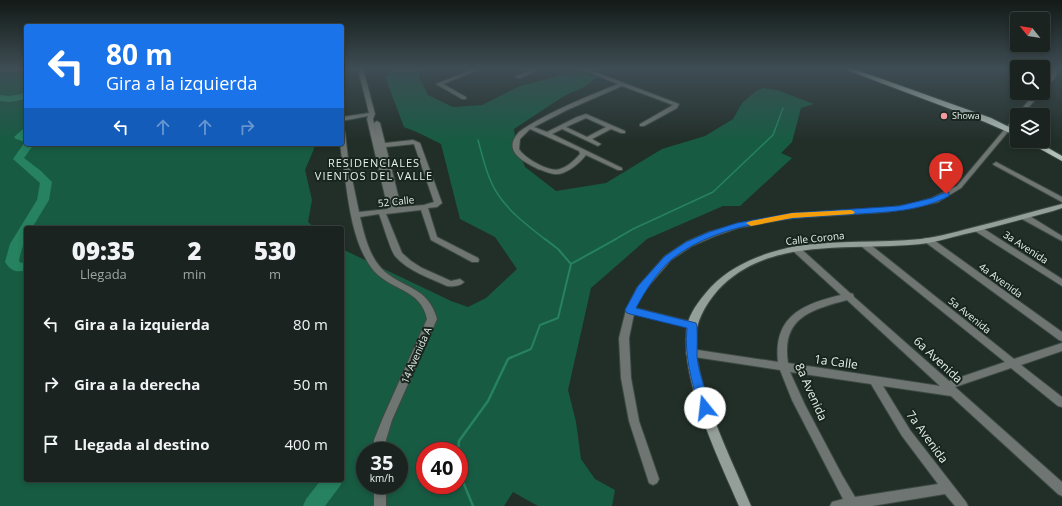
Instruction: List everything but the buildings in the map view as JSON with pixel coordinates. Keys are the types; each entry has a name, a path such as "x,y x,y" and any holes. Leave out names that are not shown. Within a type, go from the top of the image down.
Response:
{"main road":[{"path":"913,93 1008,127"},
{"path":"929,93 977,110 1008,127"},
{"path":"1050,146 1062,153"},
{"path":"1043,148 1062,158"}],"street":[{"path":"366,93 372,114 370,119 380,146 395,211"},
{"path":"454,93 464,98"},
{"path":"548,134 562,127 570,115 608,93"},
{"path":"642,125 675,107 676,104 645,93"},
{"path":"1025,108 1032,100"},
{"path":"344,119 372,114"},
{"path":"582,150 583,154 581,157 565,169 555,172 524,160 515,148 516,139 521,133 541,120 570,115 586,116 623,132"},
{"path":"530,127 548,134 620,169"},
{"path":"562,127 598,144"},
{"path":"587,139 611,127"},
{"path":"653,479 634,421 626,378 624,338 630,310 641,288 668,258 689,244 712,234 737,226 785,217 886,210 912,206 934,200 958,187 1008,127"},
{"name":"52 Calle","path":"355,215 424,207 438,203 417,143 413,142 380,146"},
{"path":"344,146 345,159"},
{"path":"996,164 1062,200"},
{"name":"14 Avenida A","path":"347,169 355,215 372,262 379,271 423,299 431,311 432,320 387,420 380,442"},
{"name":"Calle Corona","path":"745,506 705,408 691,353 692,325 696,315 718,283 732,273 758,260 796,249 928,240 978,229 1062,206"},
{"path":"424,207 434,238 475,260"},
{"path":"382,212 398,254 408,263 419,270 450,284 460,282"},
{"path":"1024,216 1062,239"},
{"name":"3a Avenida","path":"978,229 1062,283"},
{"name":"4a Avenida","path":"928,240 1062,337"},
{"name":"5a Avenida","path":"864,244 1062,403"},
{"name":"6a Avenida","path":"796,249 850,296 1062,490"},
{"name":"8a Avenida","path":"850,296 807,309 797,316 789,325 784,336 782,350 784,368 800,406 853,504"},
{"path":"630,310 692,325"},
{"name":"1a Calle","path":"691,353 875,381 950,389 1062,346"},
{"name":"7a Avenida","path":"875,381 906,433 962,506"},
{"path":"836,506 947,488"},
{"path":"380,494 380,506"}],"green space":[{"path":"0,93 24,93 24,146 315,146 305,170 312,200 308,222 313,226 24,226 24,482 344,482 344,250 451,301 468,307 486,298 517,269 495,237 460,219 441,144 404,127 391,93 427,93 428,95 453,107 482,105 507,93 571,93 514,129 516,145 525,167 556,191 606,183 662,149 705,136 733,119 742,103 754,93 784,93 814,104 801,108 792,142 781,153 792,158 740,206 723,206 647,239 591,288 568,390 576,422 581,459 595,479 615,490 612,506 538,506 513,492 504,506 0,506"}],"waterway":[{"path":"0,98 10,99 24,96"},
{"path":"614,240 633,229 713,192 773,135 783,108"},
{"path":"24,133 19,137 24,138"},
{"path":"478,140 488,174 497,193 513,213 546,240"},
{"path":"27,226 43,200 46,182 37,173 18,159 28,146"},
{"path":"24,231 16,244 12,262 18,268 24,266"},
{"path":"545,239 558,249 571,264"},
{"path":"571,264 616,239"},
{"path":"510,358 531,349 540,325 558,318 571,264"},
{"path":"459,442 488,401 508,359 510,358"},
{"path":"313,506 331,482"},
{"path":"468,494 473,506"}],"slow traffic":[{"path":"751,223 792,216 851,212"}],"place":[{"name":"Showa","path":"944,116"}],"district":[{"name":"RESIDENCIALES VIENTOS DEL VALLE","path":"374,169"}],"route":[{"path":"705,408 692,359 692,325 630,310 641,288 668,258 689,244 712,234 737,226 792,216 886,210 912,206 934,200 946,194"}]}
